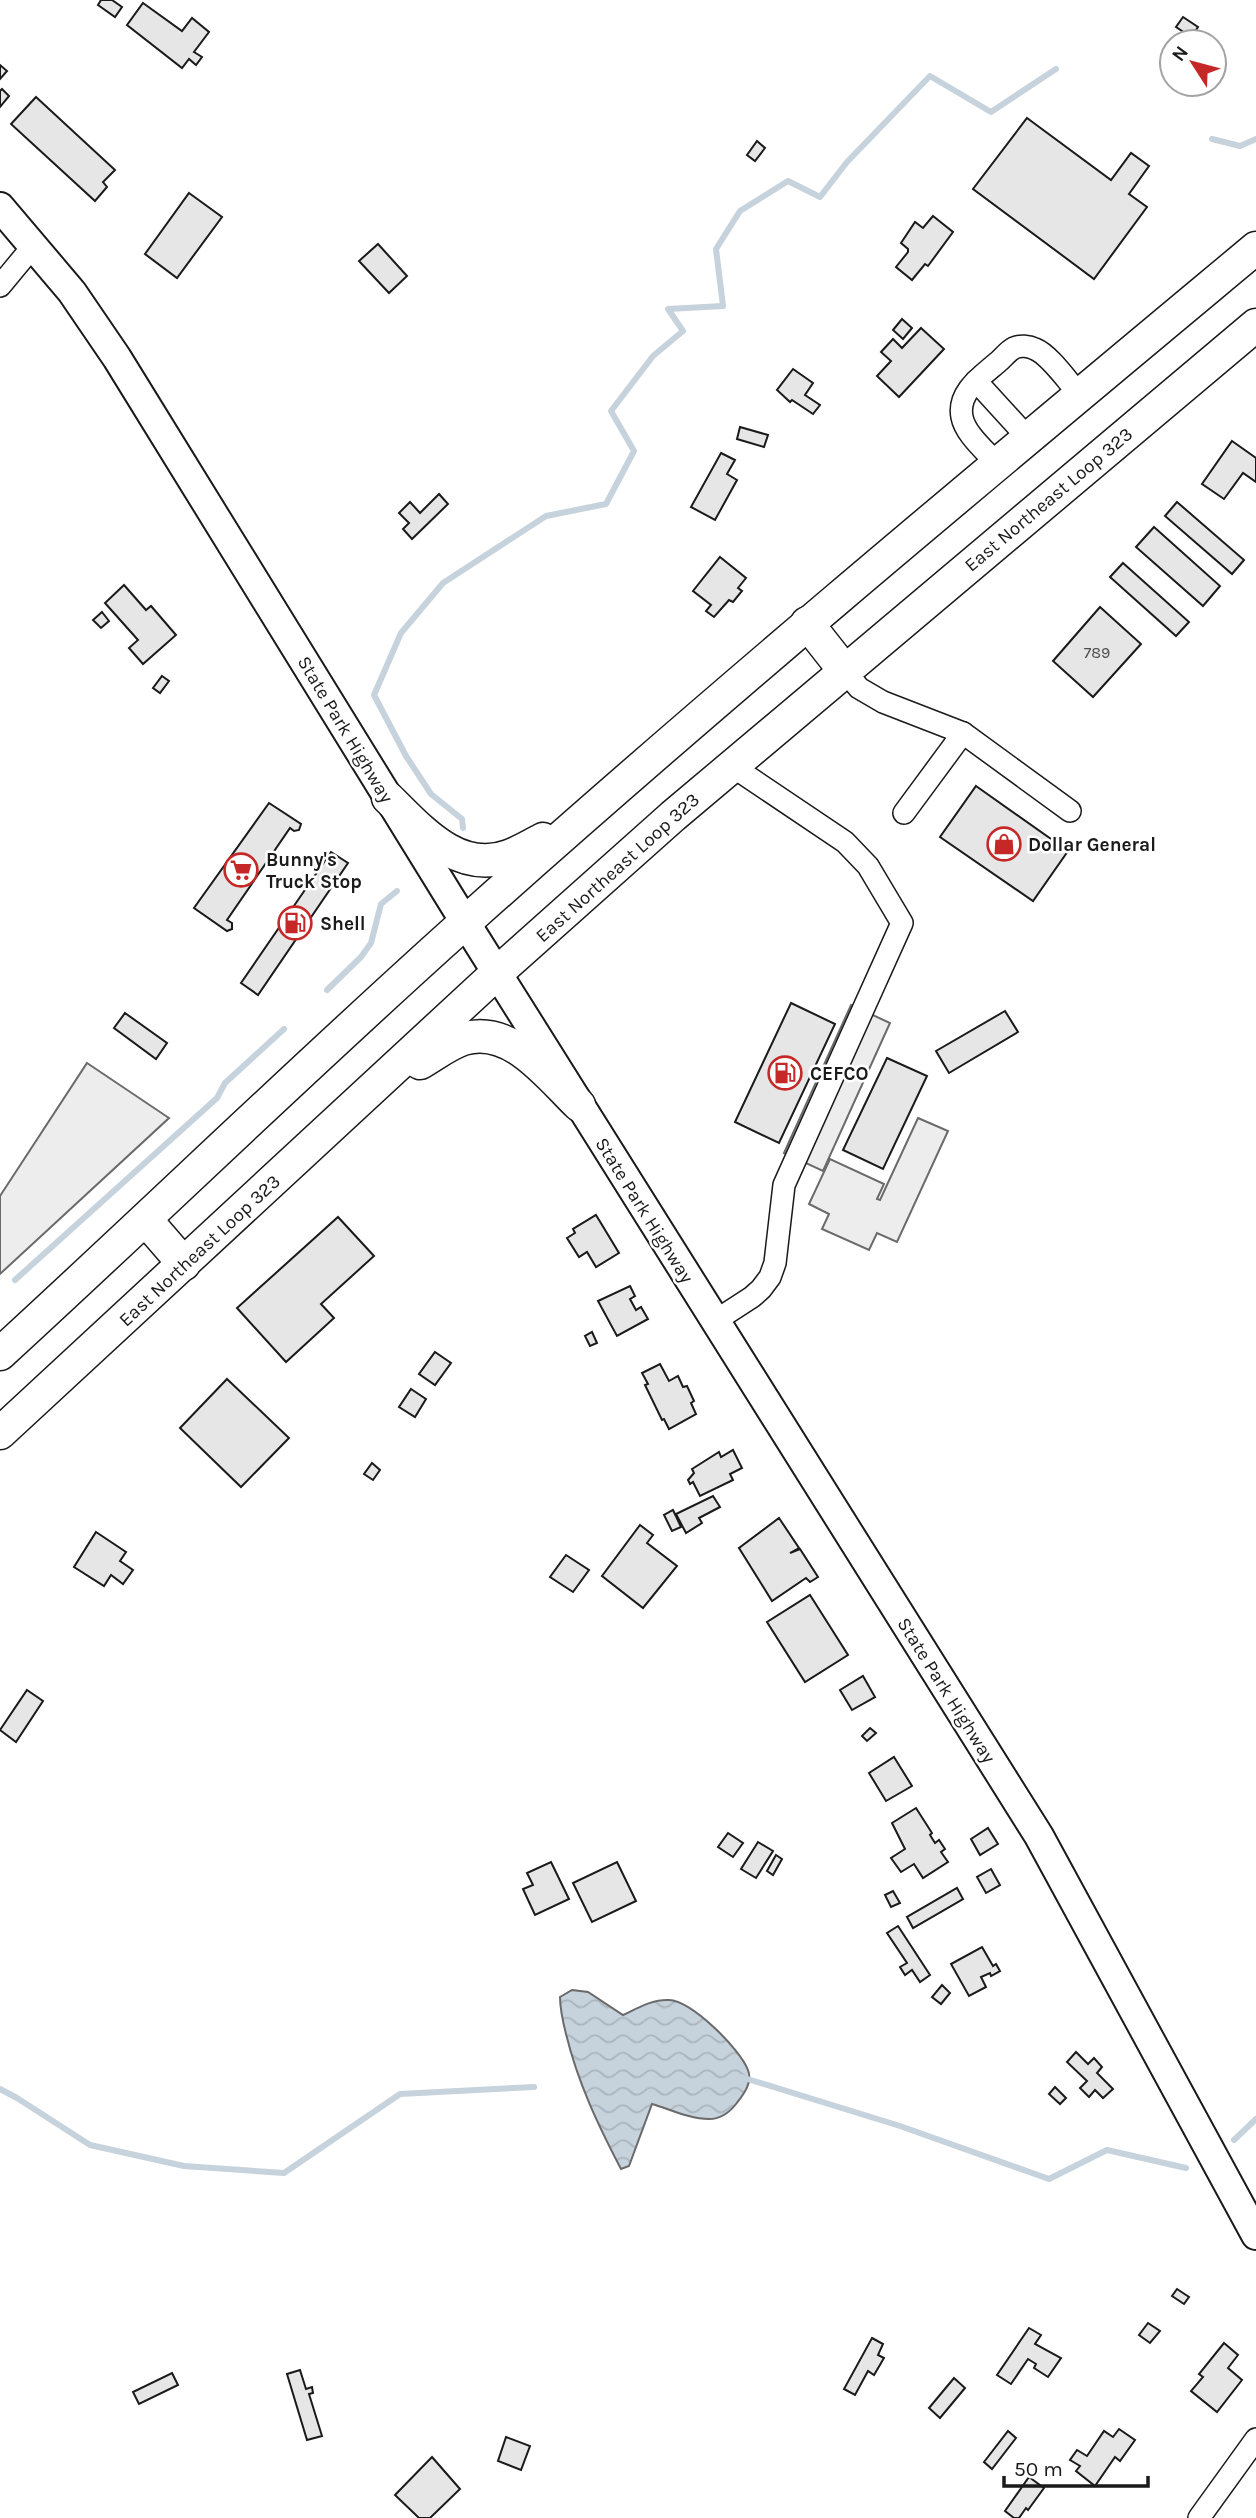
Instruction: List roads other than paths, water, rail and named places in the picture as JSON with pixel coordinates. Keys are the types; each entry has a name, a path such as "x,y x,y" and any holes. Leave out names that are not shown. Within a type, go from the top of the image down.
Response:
{"highway":[{"path":"0,1354 465,922 576,823 807,623 1256,248"},
{"name":"East Northeast Loop 323","path":"0,1433 497,973 732,765 1256,325"},
{"path":"807,623 844,670"},
{"path":"388,798 436,843 450,852 471,859 495,860 509,856 576,823"},
{"path":"363,1098 462,1039 486,1037 508,1042 520,1050 579,1105"},
{"path":"146,1220 184,1264"}],"main road":[{"name":"State Park Highway","path":"0,208 72,292 117,358 579,1105 1039,1836 1256,2235"}],"street":[{"path":"0,286 34,245"},
{"path":"997,464 962,420 961,407 964,395 976,381 1014,348 1024,346 1044,355 1080,395"},
{"path":"976,381 1028,438"},
{"path":"844,670 859,688 883,702 963,733 1070,811"},
{"path":"904,813 963,733"},
{"path":"715,1321 752,1297 770,1277 775,1263 784,1185 902,923 868,866 845,842 732,765"},
{"path":"1199,2518 1256,2439"}],"water":[{"path":"572,1990 588,1992 623,2015 646,2004 663,2000 679,2002 690,2008 726,2039 743,2061 749,2075 744,2093 728,2113 713,2119 702,2119 652,2104 629,2166 621,2169 589,2103 571,2052 560,1997"}],"waterway":[{"path":"463,828 462,819 431,794 406,756 374,695 401,633 443,583 546,516 606,504 634,451 611,411 653,356 683,331 668,309 723,306 716,249 740,211 788,181 820,197 847,162 930,76 991,112 1056,69"},
{"path":"1212,139 1240,146 1256,139"},
{"path":"327,990 361,957 371,943 381,904 397,891"},
{"path":"15,1280 217,1098 225,1083 284,1029"},
{"path":"741,2077 900,2126 1049,2179 1107,2150 1186,2168"},
{"path":"0,2089 90,2145 184,2166 284,2173 400,2094 534,2087"},
{"path":"1234,2140 1256,2119"}],"place":[{"name":"Dollar General","path":"1004,844"},
{"name":"Bunny's Truck Stop","path":"241,870"},
{"name":"Shell","path":"295,923"},
{"name":"CEFCO","path":"785,1073"}]}
